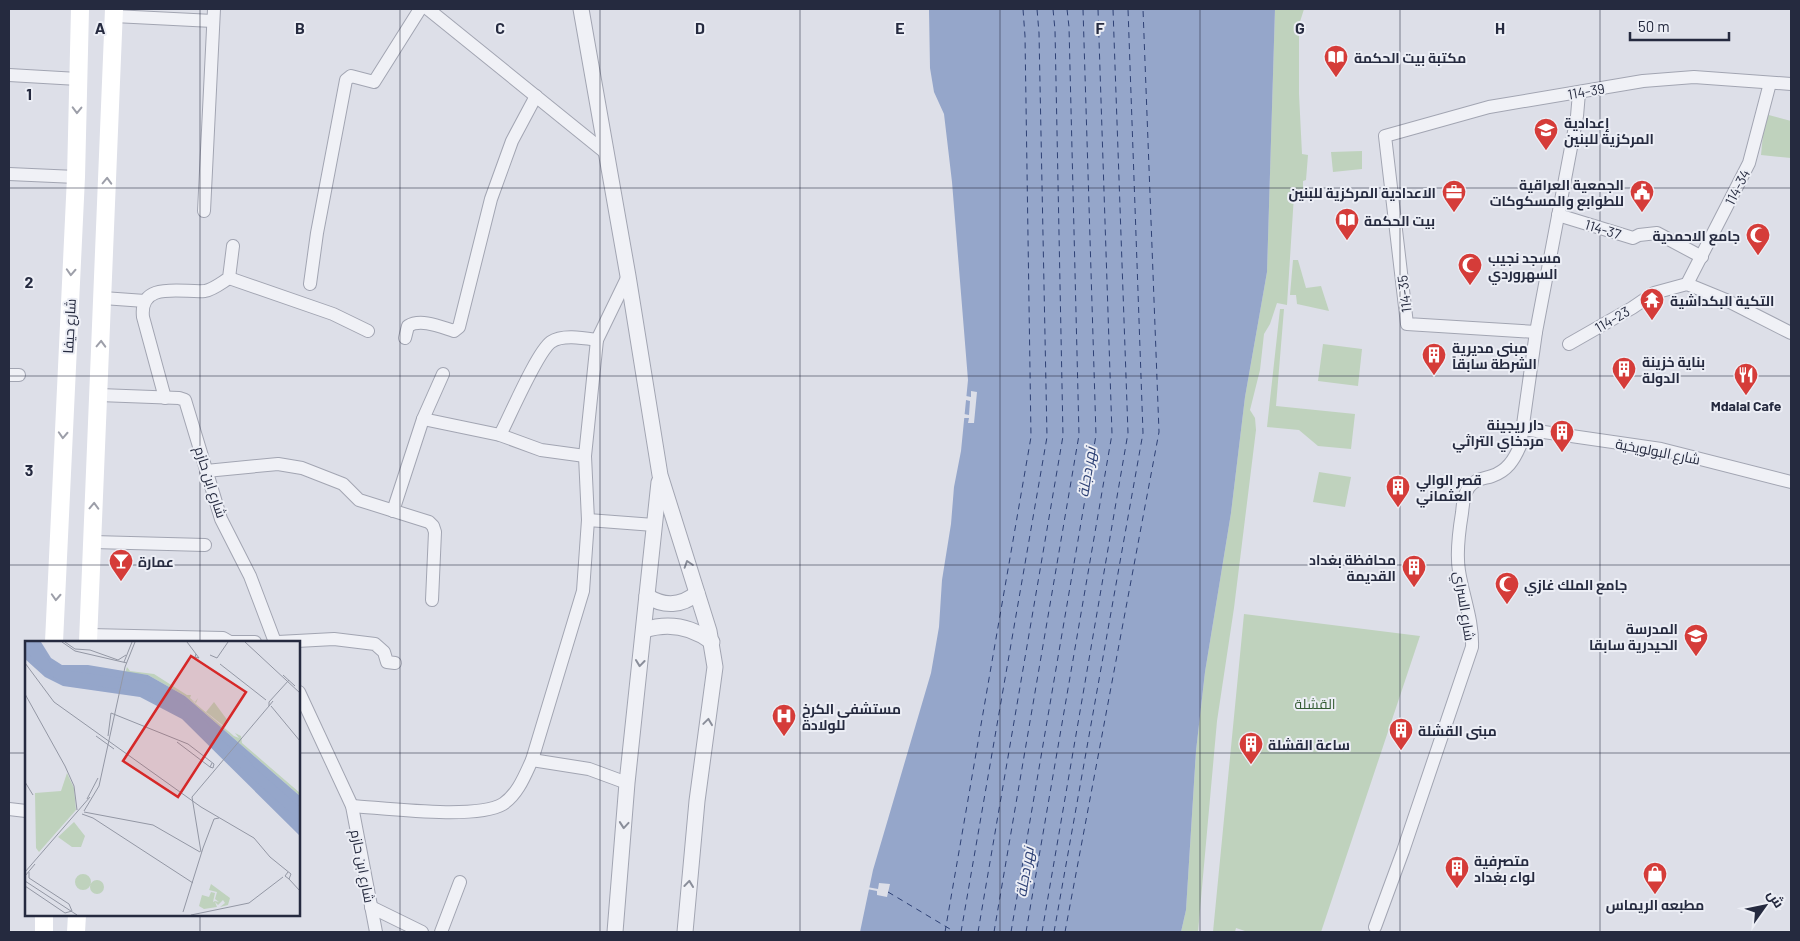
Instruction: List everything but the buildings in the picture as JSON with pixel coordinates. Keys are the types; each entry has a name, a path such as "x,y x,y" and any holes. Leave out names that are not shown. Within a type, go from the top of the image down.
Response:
{"main road":[{"name":"شارع حيفا","path":"54,641 76,178 80,9"},
{"path":"89,639 114,12"},
{"path":"44,916 44,932"},
{"path":"76,932 77,916"}],"street":[{"path":"310,284 317,233 346,80 351,76 374,82 420,9"},
{"path":"428,9 606,153"},
{"path":"582,9 660,475 712,642 715,667 697,801 684,932"},
{"path":"114,12 214,15 208,100 204,211"},
{"path":"9,75 78,79"},
{"name":"114-39","path":"1385,136 1489,107 1643,81 1694,77 1791,84"},
{"name":"114-34","path":"1687,284 1749,163 1770,83"},
{"name":"شارع السراي","path":"1374,927 1403,851 1472,647 1473,632 1458,569 1459,531 1465,495 1473,482 1500,473 1507,467 1514,459 1520,446 1536,332 1577,116 1578,93"},
{"path":"405,338 408,326 412,323 436,325 454,331 459,327 491,200 512,141 536,96"},
{"name":"114-35","path":"1385,136 1407,324 1536,332"},
{"path":"9,174 76,178"},
{"name":"114-37","path":"1558,215 1633,238 1657,233 1702,257"},
{"path":"229,278 233,246"},
{"path":"352,806 456,812 491,808 503,804 515,794 532,760 581,598 586,570 588,520 585,456 597,340 628,276"},
{"path":"165,398 142,308 145,301 149,296 160,291 210,290 229,278"},
{"path":"229,278 333,314 368,331"},
{"path":"1687,284 1726,300 1791,333"},
{"name":"114-23","path":"1569,344 1632,308 1654,293 1687,284"},
{"path":"103,298 145,301"},
{"path":"500,435 540,356 551,342 571,337 597,340"},
{"path":"393,511 423,420 442,374"},
{"name":"شارع ابن حازم","path":"99,395 180,398 185,400 221,519 250,576 277,641"},
{"path":"423,420 500,435 541,450 585,456"},
{"name":"شارع البولويخية","path":"1523,429 1661,449 1791,482"},
{"path":"206,472 278,464 290,465 343,484 359,500 429,522 435,532 432,600"},
{"path":"615,932 627,783 660,475"},
{"path":"588,520 654,525"},
{"path":"93,542 206,545"},
{"path":"647,596 661,603 677,604 697,593"},
{"path":"644,630 674,625 695,631 712,642"},
{"path":"89,639 180,640 223,638 228,641"},
{"path":"296,641 334,639 375,644 384,652 387,662 395,663"},
{"name":"شارع ابن حازم","path":"300,694 352,806 376,932"},
{"path":"532,760 589,769 627,783"},
{"path":"9,809 25,811"},
{"path":"442,932 460,882"},
{"path":"372,907 422,932"}],"green space":[{"path":"1275,9 1304,9 1299,25 1299,94 1302,154 1308,155 1306,180 1303,181 1303,193 1294,195 1287,305 1277,303 1270,324 1264,334 1260,370 1250,410 1255,418 1256,430 1234,608 1217,721 1198,932 1181,932 1186,910 1196,751 1205,672 1231,513 1245,397 1267,272"},
{"path":"1765,114 1791,121 1791,158 1761,155"},
{"path":"1362,151 1362,169 1333,172 1331,152"},
{"path":"1293,260 1298,260 1306,288 1321,286 1329,311 1297,304 1296,295 1290,295"},
{"path":"1280,309 1284,309 1276,406 1355,414 1351,449 1318,446 1299,430 1267,427"},
{"path":"1323,344 1362,349 1358,386 1318,381"},
{"path":"1319,472 1351,477 1345,507 1313,502"},
{"name":"القشلة","path":"1244,614 1420,636 1321,932 1248,932 1236,928 1235,932 1213,932"}],"water":[{"name":"نهر دجلة","path":"929,9 1275,9 1267,272 1245,397 1231,513 1205,672 1196,751 1186,910 1181,932 860,932 873,870 931,673 939,627 942,580 951,524 954,487 961,451 968,380 952,182 944,114 934,92 930,68"}],"pier":[{"path":"971,391 977,392 974,423 968,423 969,418 964,418 964,414 969,415 970,401 966,400 966,396 971,397"},
{"path":"879,883 890,884 887,897 877,895 877,891 867,889 867,887 878,889"}],"ferry route":[{"path":"945,932 1031,437 1023,9"},
{"path":"961,932 1047,437 1037,9"},
{"path":"978,932 1063,436 1055,30 1053,9"},
{"path":"994,932 1079,435 1067,9"},
{"path":"1011,932 1096,435 1083,9"},
{"path":"1026,932 1112,434 1098,9"},
{"path":"1042,932 1128,433 1113,9"},
{"path":"1054,932 1143,433 1128,9"},
{"path":"1065,932 1159,432 1143,9"},
{"path":"888,892 955,932"}],"place":[{"name":"مكتبة بيت الحكمة","path":"1336,78"},
{"name":"إعدادية المركزية للبنين","path":"1546,151"},
{"name":"الاعدادية المركزية للبنين","path":"1454,213"},
{"name":"الجمعية العراقية للطوابع والمسكوكات","path":"1642,213"},
{"name":"بيت الحكمة","path":"1347,241"},
{"name":"جامع الاحمدية","path":"1758,256"},
{"name":"مسجد نجيب السهروردي","path":"1470,286"},
{"name":"التكية البكداشية","path":"1652,321"},
{"name":"مبنى مديرية الشرطة سابقاً","path":"1434,376"},
{"name":"بناية خزينة الدولة","path":"1624,390"},
{"name":"Mdalal Cafe","path":"1746,396"},
{"name":"دار ريجينة مردخاي التراثي","path":"1562,453"},
{"name":"قصر الوالي العثماني","path":"1398,508"},
{"name":"عمارة","path":"121,582"},
{"name":"محافظة بغداد القديمة","path":"1414,588"},
{"name":"جامع الملك غازي","path":"1507,605"},
{"name":"المدرسة الحيدرية سابقا","path":"1696,657"},
{"name":"مستشفى الكرخ للولادة","path":"784,737"},
{"name":"مبنى القشلة","path":"1401,751"},
{"name":"ساعة القشلة","path":"1251,765"},
{"name":"متصرفية لواء بغداد","path":"1457,889"},
{"name":"مطبعه الريماس","path":"1655,895"}]}
